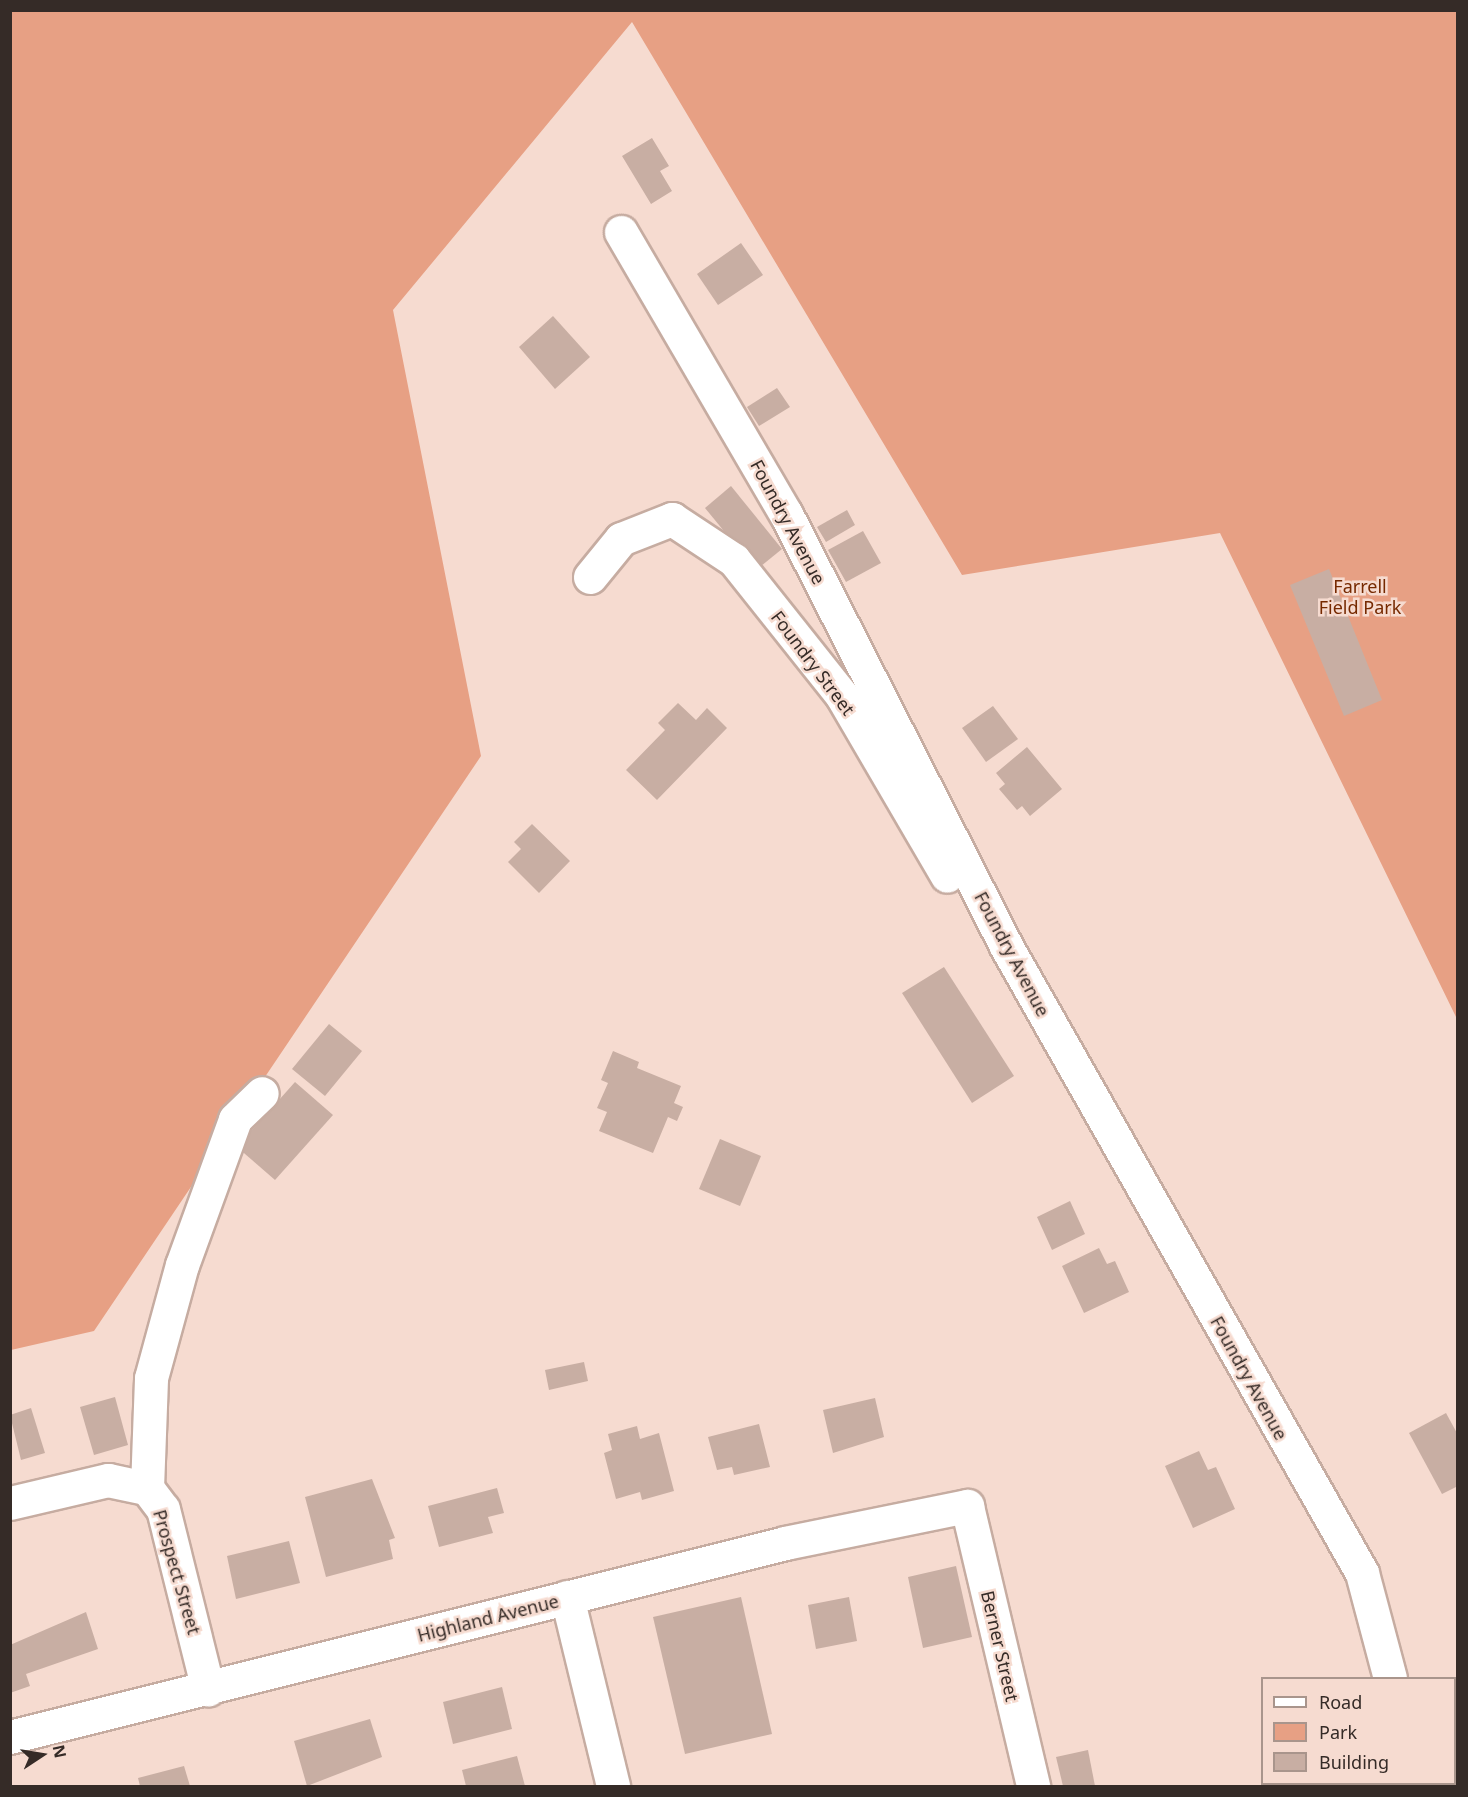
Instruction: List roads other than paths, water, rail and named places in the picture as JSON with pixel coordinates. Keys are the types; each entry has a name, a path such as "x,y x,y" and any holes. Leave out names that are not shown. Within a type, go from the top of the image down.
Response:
{"street":[{"name":"Foundry Avenue","path":"621,232 786,514 1006,946 1362,1573 1390,1677"},
{"name":"Foundry Street","path":"590,577 621,539 672,519 734,560 842,696 966,909 1006,946"},
{"path":"147,1488 151,1378 182,1265 235,1119 262,1093"},
{"name":"Prospect Street","path":"10,1503 108,1480 147,1488 163,1509 208,1689"},
{"name":"Highland Avenue","path":"10,1737 785,1543 967,1506"},
{"name":"Berner Street","path":"967,1506 1033,1786"},
{"path":"567,1598 613,1786"}],"park label":[{"name":"Farrell Field Park","path":"1360,597"}]}
